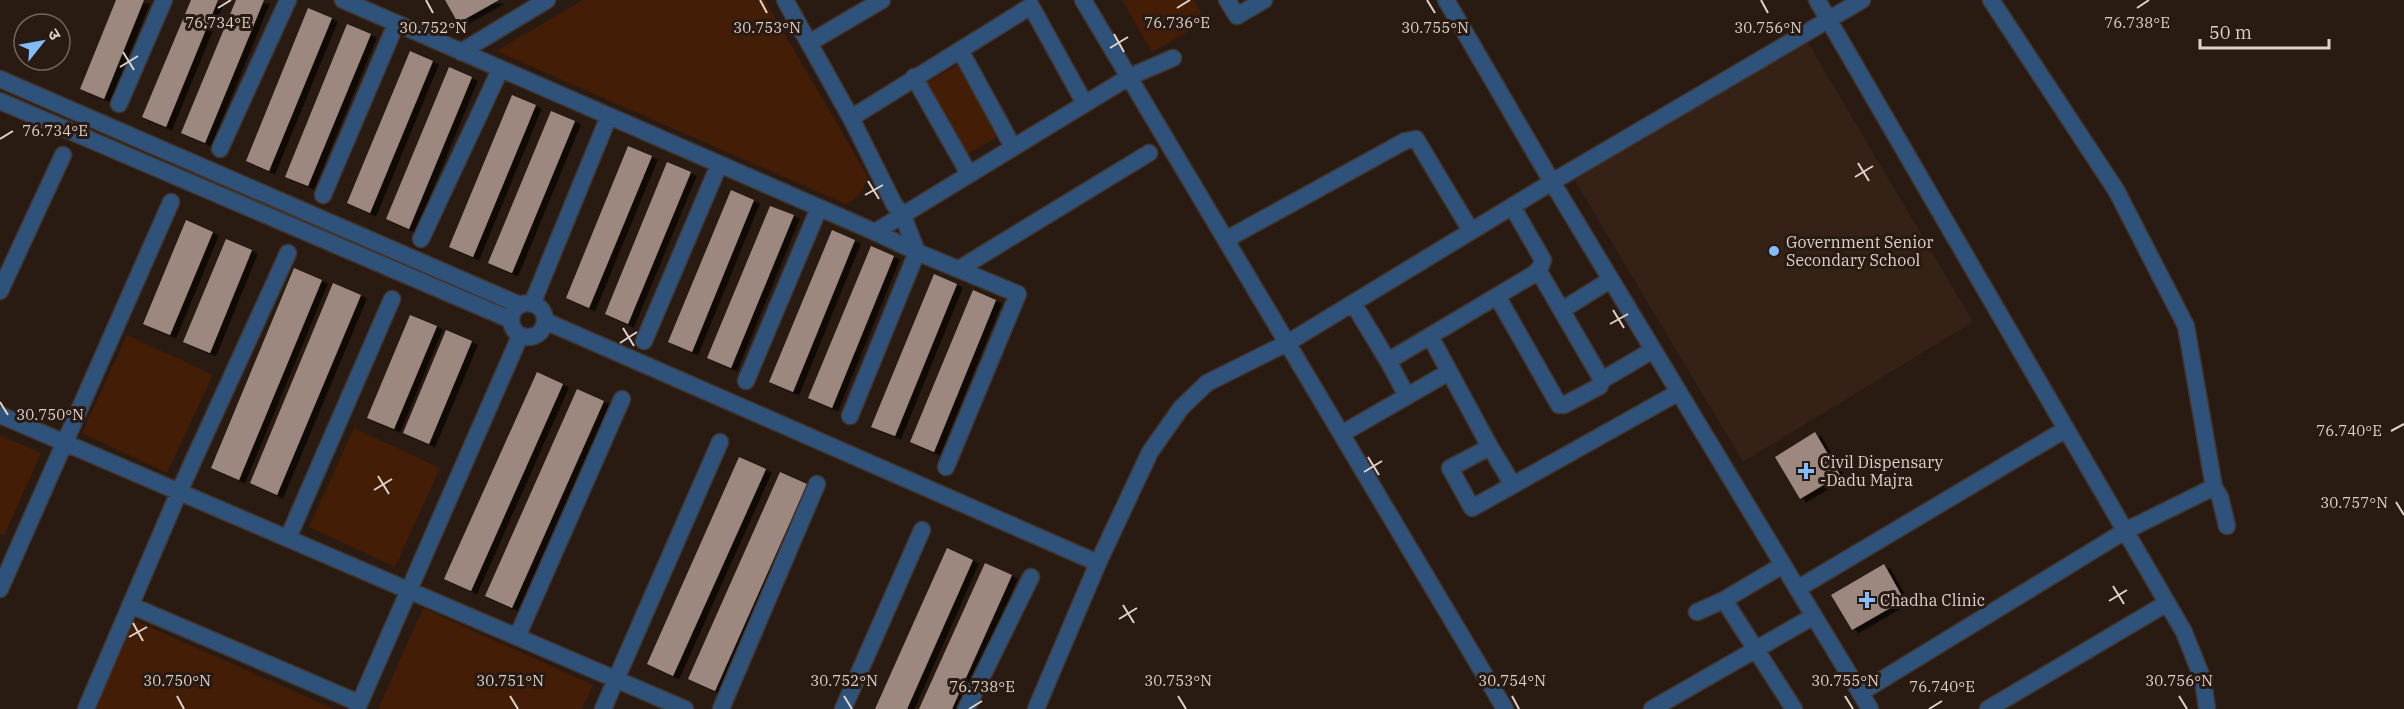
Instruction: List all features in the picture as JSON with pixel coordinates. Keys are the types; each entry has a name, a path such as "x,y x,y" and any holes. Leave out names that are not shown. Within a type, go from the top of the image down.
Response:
{"street":[{"path":"119,105 164,0"},
{"path":"220,149 288,0"},
{"path":"343,0 917,252 1018,294 946,467"},
{"path":"460,52 547,0"},
{"path":"785,0 851,118 894,204 903,216 917,252 850,416"},
{"path":"809,43 882,0"},
{"path":"1083,0 1506,709"},
{"path":"1227,0 1237,16 1264,0"},
{"path":"1446,0 1610,280 1870,709"},
{"path":"1817,0 2184,632 2203,680 2207,709"},
{"path":"1036,709 1098,563 1150,452 1181,408 1207,383 1289,342 1512,206 1862,0"},
{"path":"1991,0 2116,190 2186,326 2214,487 2220,497 2227,526"},
{"path":"851,118 1031,6 1085,104"},
{"path":"323,195 396,24"},
{"path":"960,50 1013,147"},
{"path":"875,232 1129,77 1173,58"},
{"path":"421,239 500,70"},
{"path":"914,77 969,174"},
{"path":"0,79 526,304 539,308 545,321 543,328 534,337 520,336 515,332 511,320 512,314 526,304 609,117"},
{"path":"0,101 511,320"},
{"path":"1227,239 1405,141 1416,139 1471,231"},
{"path":"959,269 1149,153"},
{"path":"0,291 63,155"},
{"path":"644,341 719,165"},
{"path":"0,589 7,553 64,442 171,202"},
{"path":"1388,361 1538,270 1543,260 1512,206"},
{"path":"746,381 819,208"},
{"path":"86,709 179,492 288,253"},
{"path":"1538,270 1602,380"},
{"path":"1562,310 1610,280"},
{"path":"1497,296 1559,405 1564,405 1600,386 1602,380 1653,350"},
{"path":"288,538 392,298"},
{"path":"1353,303 1407,396"},
{"path":"545,321 1098,563"},
{"path":"130,605 358,706 520,336"},
{"path":"1430,336 1513,485"},
{"path":"1342,433 1449,372"},
{"path":"1490,447 1450,468 1472,508 1678,393"},
{"path":"517,637 622,399"},
{"path":"0,415 684,709"},
{"path":"1797,589 2066,429"},
{"path":"603,709 720,442"},
{"path":"721,709 818,484"},
{"path":"1860,693 2125,531 2214,487"},
{"path":"843,709 922,530"},
{"path":"1697,612 1724,600 1783,565"},
{"path":"966,709 1030,577"},
{"path":"1724,600 1794,709"},
{"path":"1988,709 2167,603"},
{"path":"1652,709 1814,616"}],"shaded area":[{"path":"583,0 765,0 868,177 860,193 846,204 496,51"},
{"path":"1122,0 1194,0 1206,21 1152,52"},
{"name":"Government Senior Secondary School","path":"1807,41 1973,322 1743,462 1574,179"},
{"path":"957,65 999,136 968,154 926,83"},
{"path":"127,335 213,375 167,473 82,433"},
{"path":"354,428 440,468 395,567 309,527"},
{"path":"0,435 41,453 4,536 0,534"},
{"path":"423,608 593,685 582,709 378,709"},
{"path":"134,620 334,709 96,709"}],"building":[{"path":"116,0 144,0 104,99 80,89"},
{"path":"191,0 218,0 166,127 142,117"},
{"path":"236,0 264,0 205,143 181,133"},
{"path":"445,0 499,0 458,23"},
{"path":"308,8 332,18 269,171 246,161"},
{"path":"347,24 371,34 308,186 285,177"},
{"path":"410,51 433,61 370,213 347,203"},
{"path":"449,67 472,77 409,229 386,219"},
{"path":"512,95 536,105 473,257 449,247"},
{"path":"551,111 575,121 512,273 488,263"},
{"path":"628,146 652,156 589,308 566,298"},
{"path":"667,162 691,172 628,324 605,314"},
{"path":"731,190 754,200 692,352 668,342"},
{"path":"770,206 794,215 731,368 707,358"},
{"path":"186,220 213,232 170,335 143,324"},
{"path":"832,230 855,240 793,392 769,382"},
{"path":"226,239 252,250 210,353 183,342"},
{"path":"871,246 894,256 832,408 808,398"},
{"path":"294,268 322,280 239,480 211,468"},
{"path":"934,274 957,284 895,436 871,427"},
{"path":"333,283 361,295 277,495 250,483"},
{"path":"973,290 996,300 934,452 910,442"},
{"path":"410,315 437,326 394,429 367,418"},
{"path":"446,330 472,341 429,444 403,433"},
{"path":"537,372 563,384 471,591 444,579"},
{"path":"577,389 604,401 512,608 485,596"},
{"path":"1815,432 1840,475 1800,499 1775,457"},
{"path":"739,457 766,469 673,676 647,664"},
{"path":"780,472 807,484 715,691 688,679"},
{"path":"947,548 973,560 907,709 875,709"},
{"path":"985,563 1012,575 952,709 919,709"},
{"path":"1884,564 1904,600 1852,630 1831,595"}],"place":[{"name":"Government Senior Secondary School","path":"1774,251"},
{"name":"Civil Dispensary -Dadu Majra","path":"1806,471"},
{"name":"Chadha Clinic","path":"1867,600"}]}
